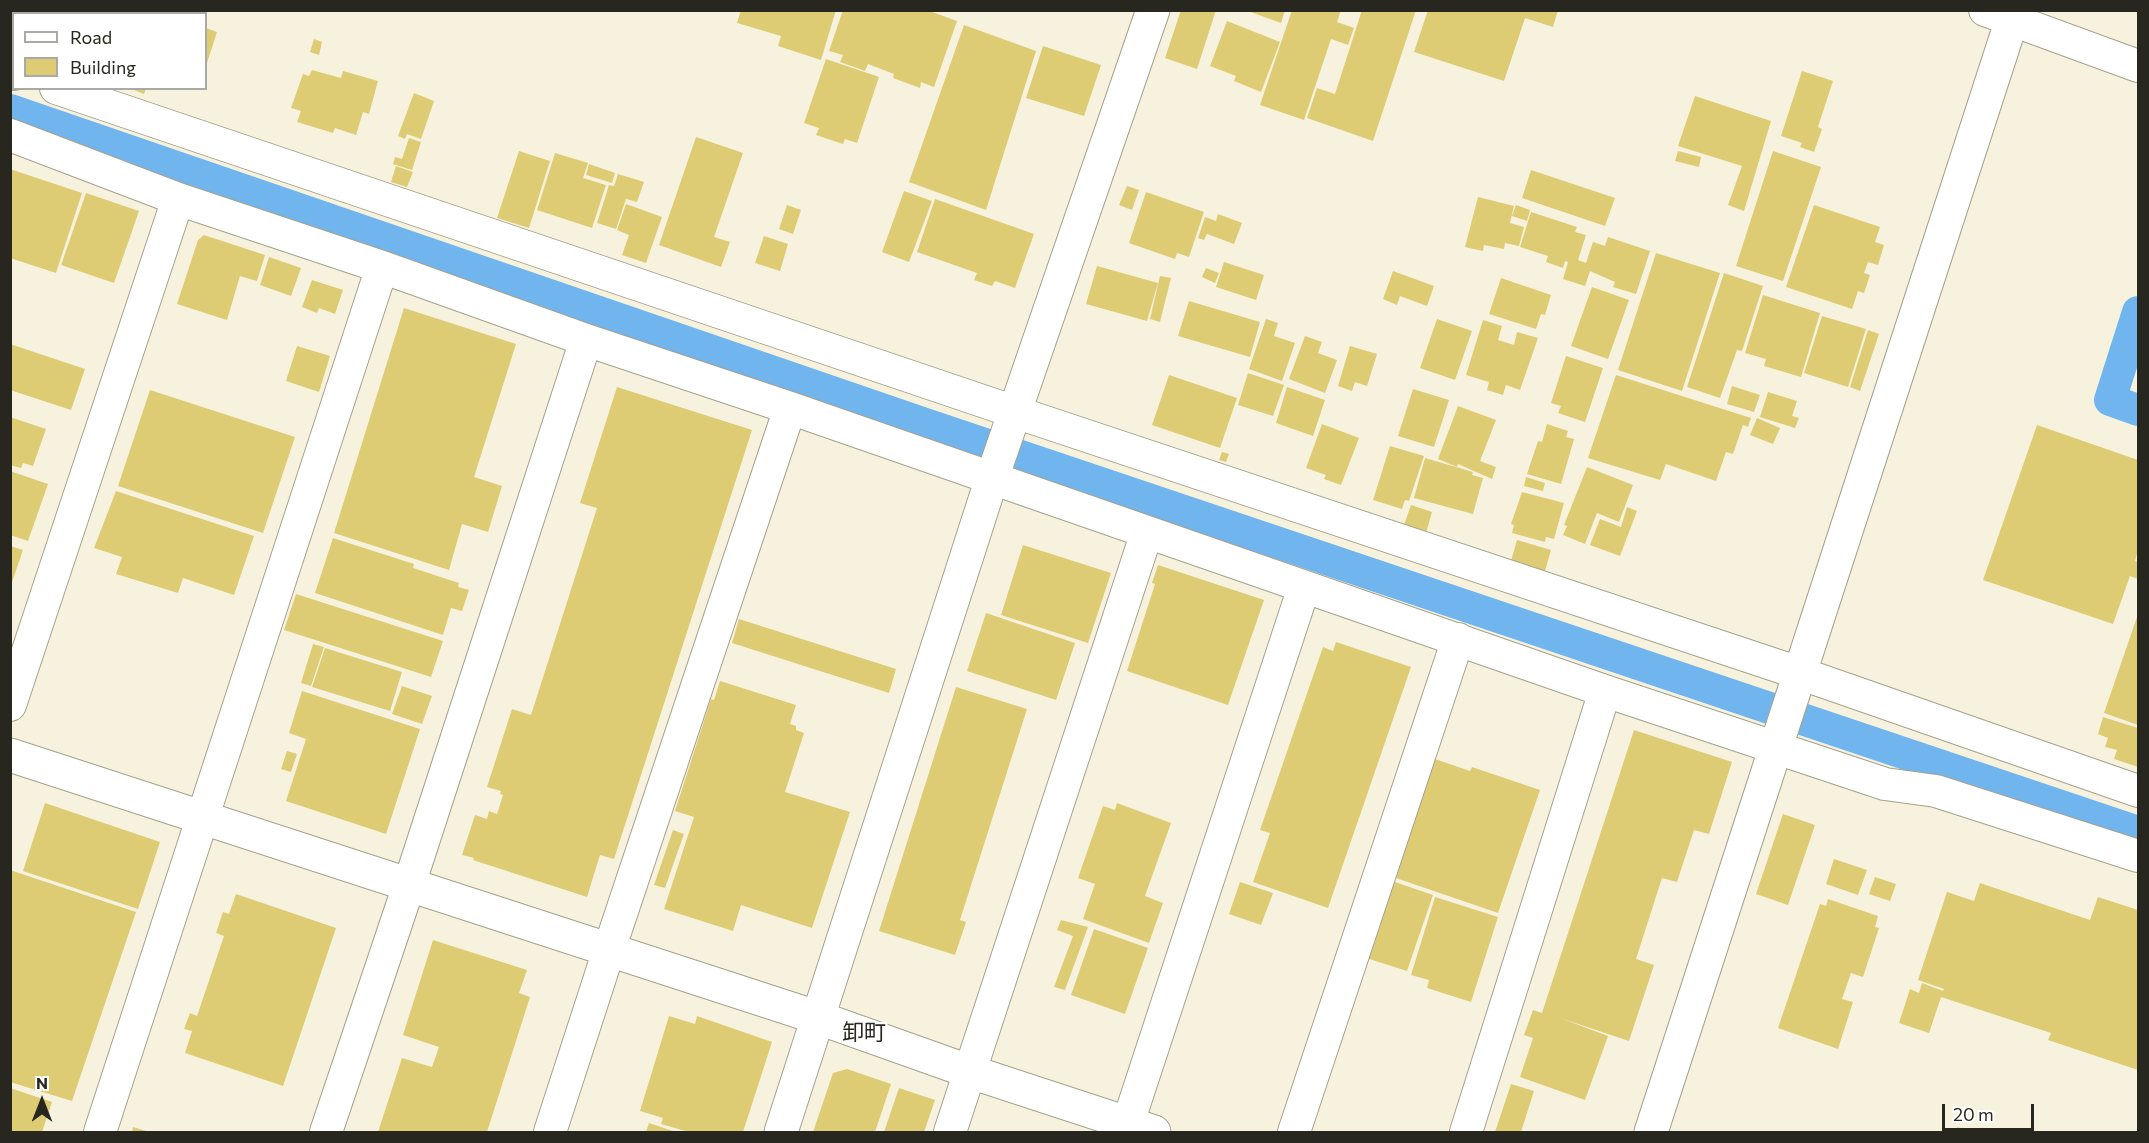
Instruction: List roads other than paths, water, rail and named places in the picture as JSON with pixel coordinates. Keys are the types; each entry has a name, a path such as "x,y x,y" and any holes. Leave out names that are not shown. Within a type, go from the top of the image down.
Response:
{"street":[{"path":"781,1132 995,470 1153,10"},
{"path":"1650,1132 1778,739 2004,14 2139,66"},
{"path":"62,90 1012,421 1796,682 2139,791"},
{"path":"10,135 178,199 382,267 586,340 790,408 995,470 1148,532 1605,691 1778,739 1885,784 1936,791 2139,856"},
{"path":"10,705 178,199"},
{"path":"100,1132 382,267"},
{"path":"326,1132 409,885 586,340"},
{"path":"550,1132 790,408"},
{"path":"950,1132 1148,532"},
{"path":"10,754 819,1018 1136,1130 1304,587"},
{"path":"1294,1132 1458,639"},
{"path":"1466,1132 1605,691"}],"waterway":[{"path":"10,110 922,423 2138,832"},
{"path":"2138,312 2110,400 2138,410"}],"district":[{"name":"卸町","path":"864,1033"}]}
